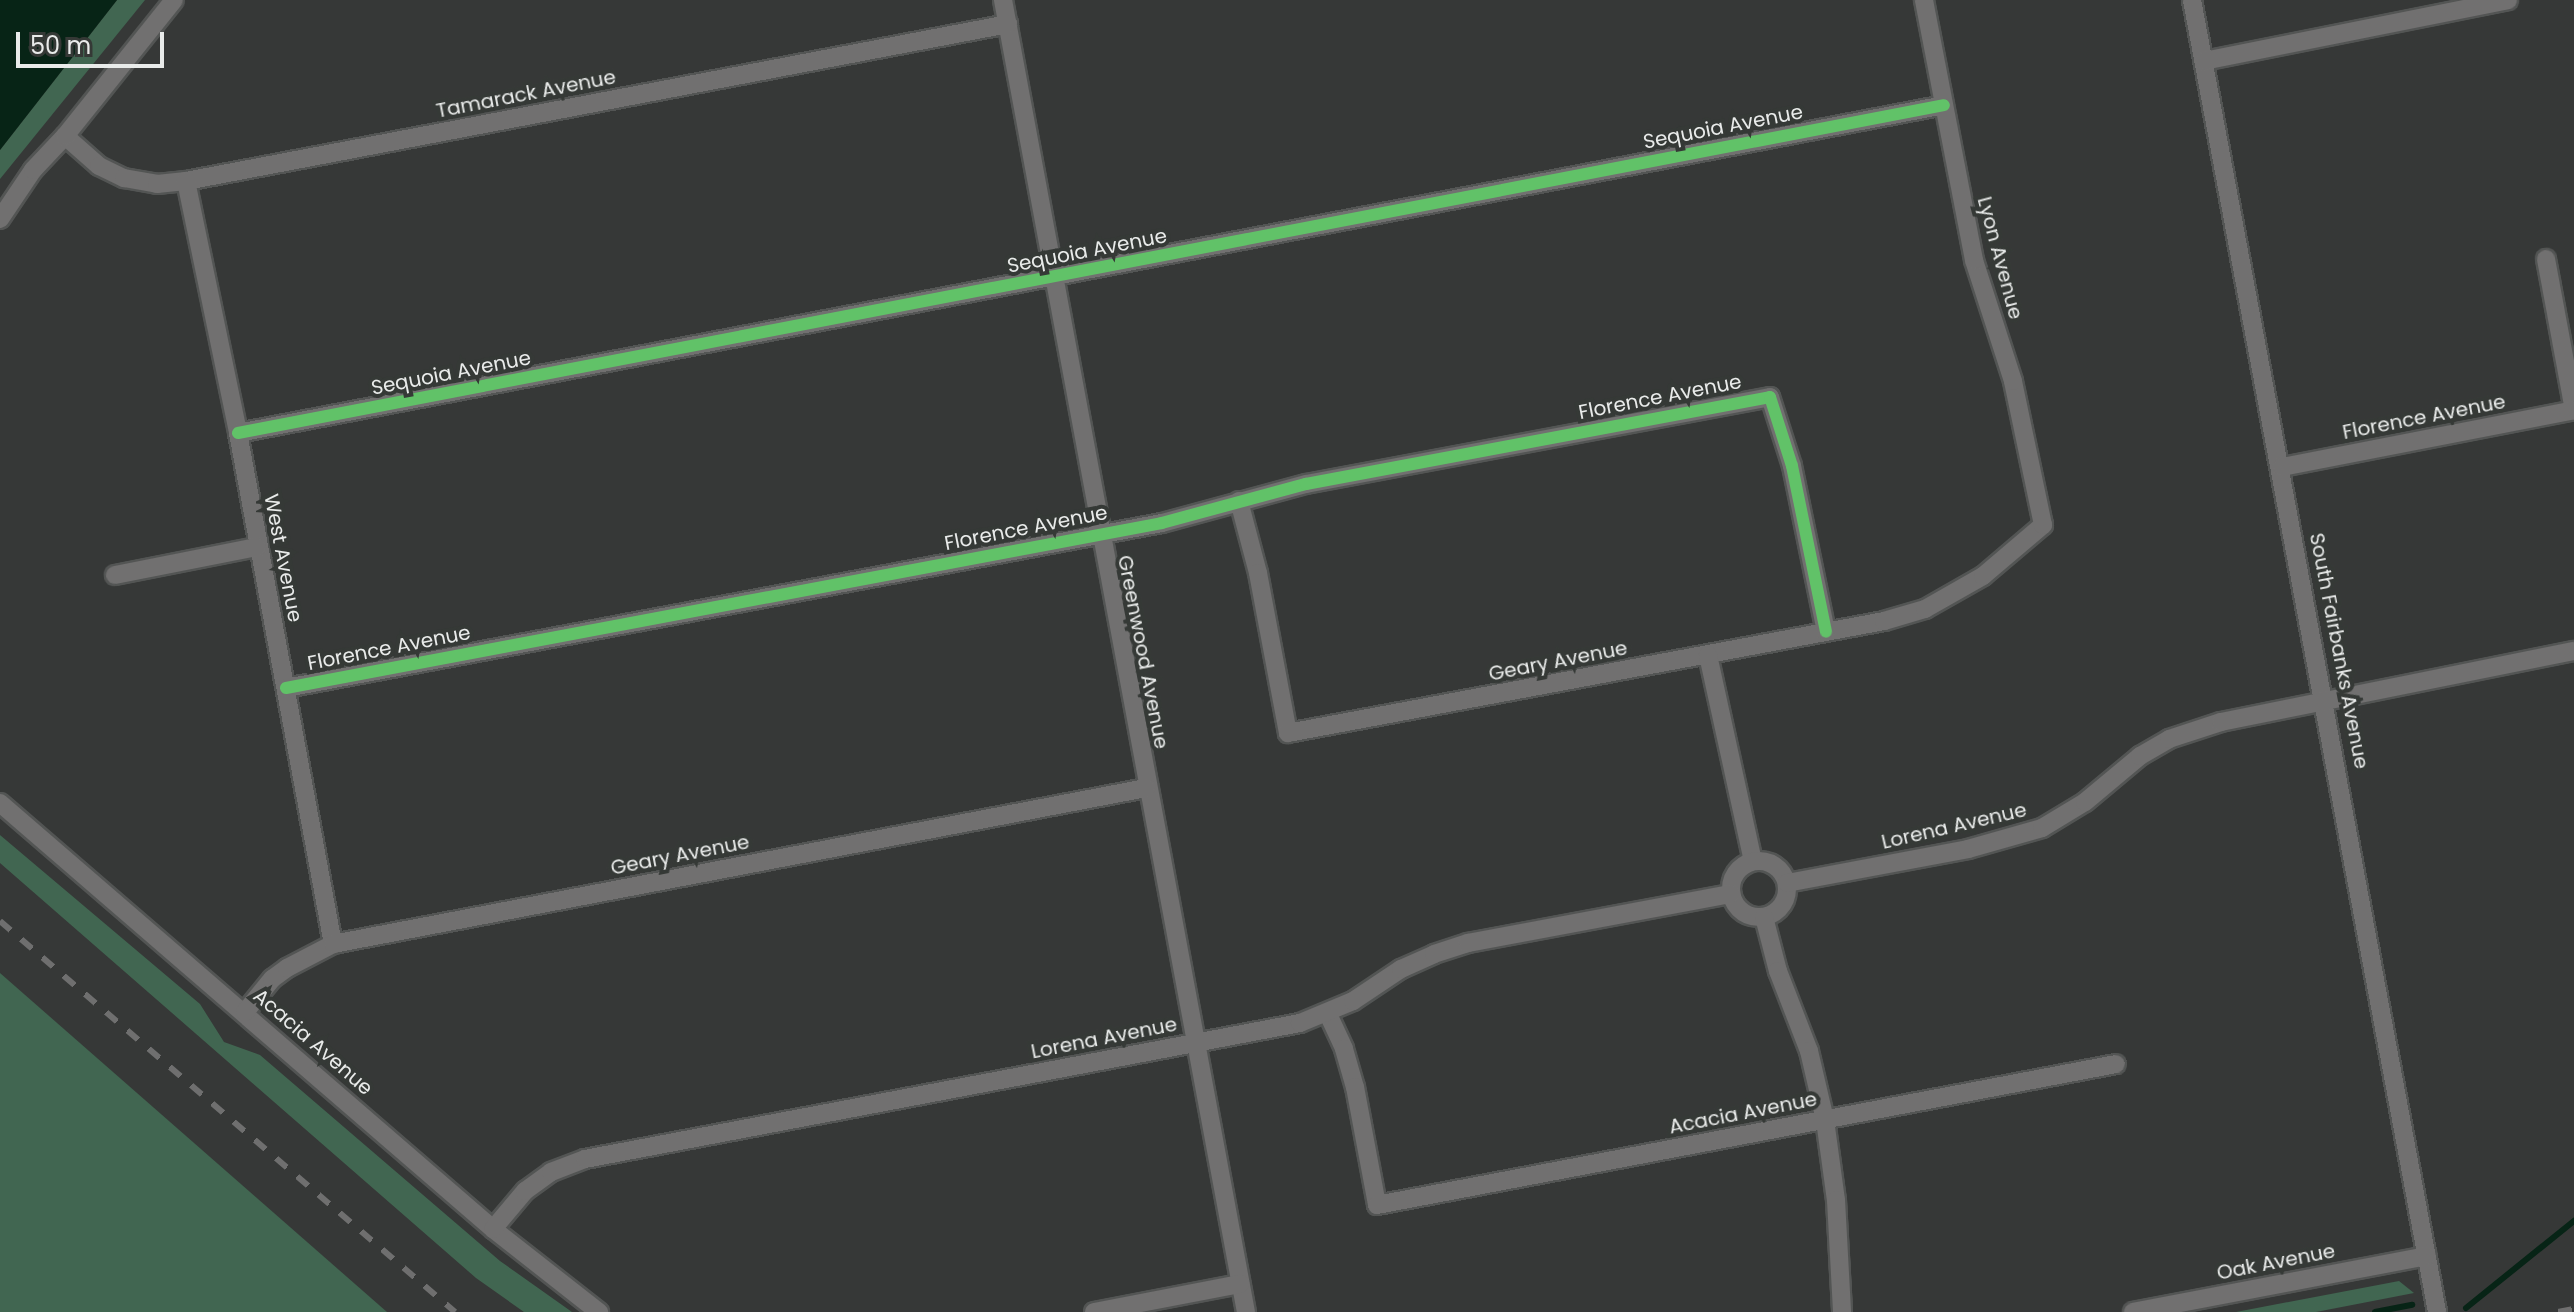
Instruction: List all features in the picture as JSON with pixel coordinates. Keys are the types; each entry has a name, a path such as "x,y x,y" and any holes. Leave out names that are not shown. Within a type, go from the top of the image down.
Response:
{"street":[{"path":"0,219 33,170 65,136 174,0"},
{"name":"Greenwood Avenue","path":"1003,0 1193,1043 1246,1312"},
{"name":"Lyon Avenue","path":"1924,0 1974,260 2013,381 2043,525"},
{"name":"South Fairbanks Avenue","path":"2192,0 2326,702 2437,1312"},
{"path":"2204,61 2508,0"},
{"name":"Tamarack Avenue","path":"65,136 99,166 124,178 157,184 186,181 1008,24"},
{"name":"Sequoia Avenue","path":"238,433 1944,105"},
{"name":"West Avenue","path":"186,181 238,433 333,944"},
{"path":"2546,259 2574,410"},
{"name":"Florence Avenue","path":"286,688 1162,523 1306,484 1770,397 1792,466 1826,632"},
{"name":"Florence Avenue","path":"2282,467 2574,410"},
{"name":"Geary Avenue","path":"1239,501 1258,573 1288,733 1708,655 1925,609 1983,576 2043,525"},
{"path":"115,575 257,547"},
{"name":"Lorena Avenue","path":"1787,883 2007,841 2063,818 2140,756 2169,739 2221,722 2574,651"},
{"path":"1708,655 1753,861"},
{"name":"Geary Avenue","path":"245,1012 272,979 333,944 1146,788"},
{"name":"Acacia Avenue","path":"0,803 493,1229 599,1312"},
{"path":"1753,861 1778,868 1787,883 1781,907 1764,917 1740,911 1731,894 1738,870 1753,861"},
{"name":"Lorena Avenue","path":"493,1229 525,1191 551,1172 585,1159 1300,1023 1328,1014 1401,969 1457,947 1731,894"},
{"path":"1764,917 1778,971 1809,1051 1825,1120 1836,1200 1842,1312"},
{"name":"Acacia Avenue","path":"1328,1014 1344,1049 1355,1087 1377,1205 2116,1064"},
{"name":"Oak Avenue","path":"2133,1312 2427,1256"},
{"path":"1094,1312 1240,1284"}],"shaded area":[{"path":"0,0 117,0 0,150"},
{"path":"117,0 145,0 0,179 0,150"},
{"path":"0,835 200,1004 224,1042 260,1055 500,1261 572,1312 524,1312 476,1278 0,863"},
{"path":"0,973 387,1312 0,1312"},
{"path":"2399,1281 2414,1293 2316,1312 2236,1312"}],"waterway":[{"path":"2466,1308 2574,1221"},
{"path":"2375,1312 2412,1305"}],"railway":[{"path":"0,921 455,1312"},
{"path":"2558,1312 2574,1309"}],"cycle path":[{"path":"238,433 1944,105"},
{"path":"286,688 1162,523 1306,484 1770,397 1792,466 1826,632"}]}
